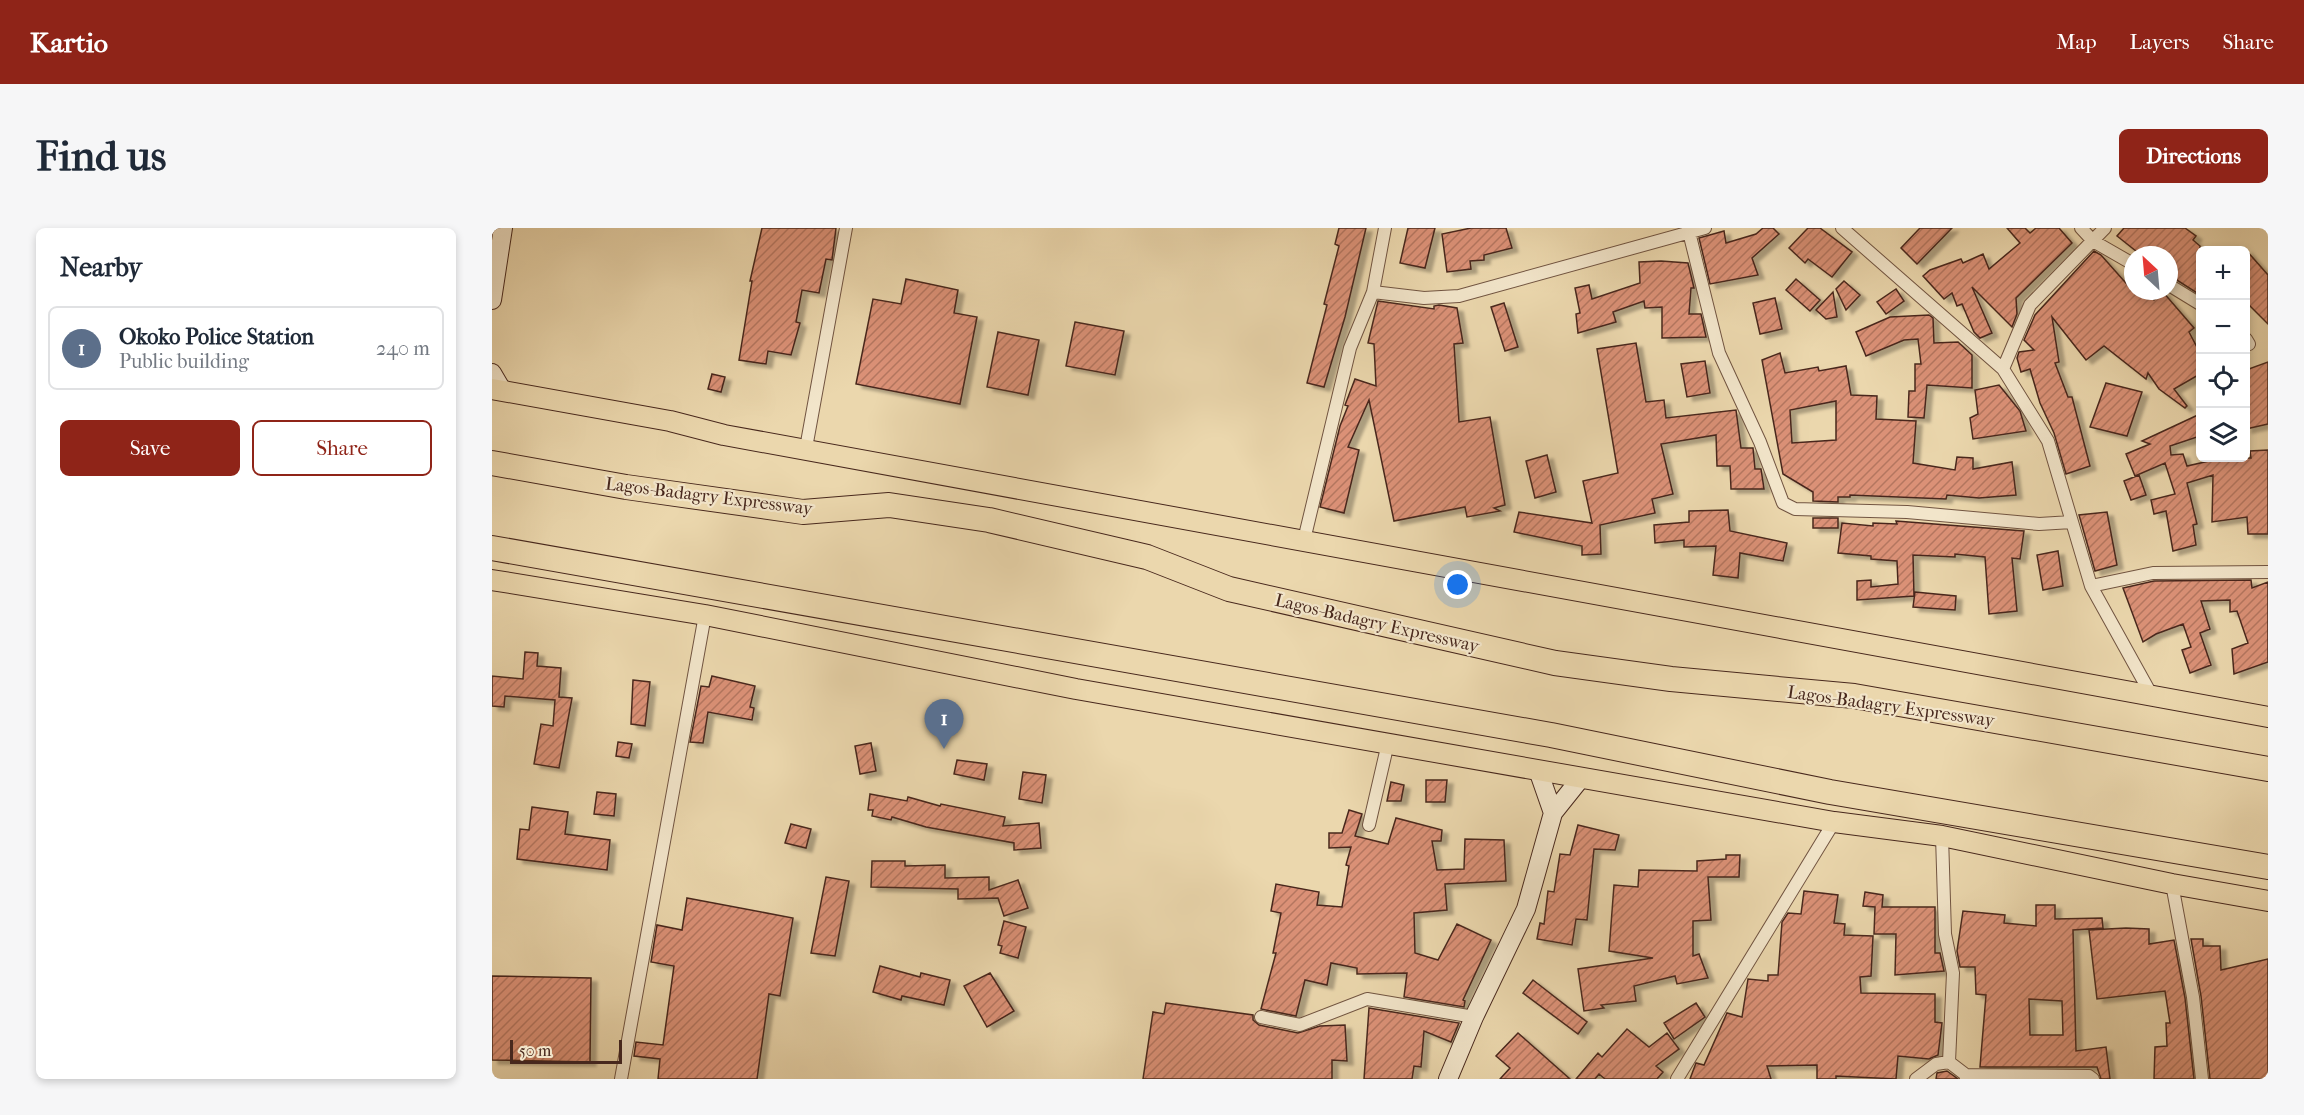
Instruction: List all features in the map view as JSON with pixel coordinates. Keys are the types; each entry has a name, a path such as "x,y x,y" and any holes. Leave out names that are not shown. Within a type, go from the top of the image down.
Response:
{"highway":[{"name":"Lagos-Badagry Expressway","path":"492,463 626,487 803,512 889,505 989,520 1147,557 1229,589 1555,663 1671,679 1854,696 2268,769"},
{"path":"492,548 1551,735 1830,792 2268,867"}],"main road":[{"path":"492,300 503,228"},
{"path":"495,384 724,435 806,448 2268,717"},
{"path":"492,580 705,615 1076,689 1834,822 1942,836 2172,884 2268,901"},
{"path":"1538,770 1553,813"},
{"path":"1448,1079 1474,1017 1526,909 1553,813 1581,778"}],"street":[{"path":"806,448 846,228"},
{"path":"1304,540 1350,348 1373,292 1385,228"},
{"path":"1373,292 1424,298 1459,296 1689,230 1705,228"},
{"path":"1842,228 2003,369 2048,441 2091,586 2152,696"},
{"path":"2081,228 2093,241 2124,259"},
{"path":"2003,369 2030,305 2105,228"},
{"path":"1689,230 1719,353 1760,442 1783,503 1794,509 1907,512 2039,524 2072,522"},
{"path":"2178,291 2196,302"},
{"path":"2091,586 2153,573 2268,572"},
{"path":"621,1079 705,615"},
{"path":"1368,825 1388,743"},
{"path":"1677,1079 1834,822"},
{"path":"1942,836 1945,934 1953,973 1949,1062"},
{"path":"2172,884 2193,997 2202,1079"},
{"path":"1261,1017 1300,1025 1367,999 1474,1017"},
{"path":"1949,1062 1966,1077 2089,1076 2093,1079"},
{"path":"1916,1079 1936,1064 1949,1062"}],"building":[{"path":"762,228 836,228 832,260 826,259 819,293 802,290 796,322 800,323 791,355 768,351 766,364 739,360 752,281 750,281"},
{"path":"1339,228 1366,228 1345,317 1324,387 1307,383 1327,305 1324,304 1339,246 1335,244"},
{"path":"1408,228 1435,228 1425,268 1400,263"},
{"path":"1471,228 1506,228 1512,248 1484,255 1484,260 1470,261 1471,269 1447,272 1442,234"},
{"path":"1763,228 1773,228 1779,234 1752,258 1758,275 1710,284 1699,238 1724,231 1726,243 1756,234"},
{"path":"1808,228 1820,228 1852,252 1832,277 1808,259 1805,263 1789,248"},
{"path":"1920,228 1952,228 1917,264 1901,248"},
{"path":"2007,228 2025,228 2030,233 2036,228 2059,228 2072,243 2016,298 2017,314 2012,327 1972,287 1992,333 1980,338 1974,332 1962,304 1957,306 1952,293 1944,299 1923,276 1930,270 1961,259 1963,263 1983,254 1989,269 2020,243"},
{"path":"2124,228 2185,228 2196,236 2193,240 2200,246 2196,246 2196,292 2178,281 2178,246 2130,246 2117,236"},
{"path":"2094,251 2101,255 2124,281 2124,300 2170,300 2194,328 2189,332 2196,345 2196,376 2174,389 2187,406 2185,408 2159,389 2148,373 2146,379 2104,346 2086,360 2052,317 2059,362 2055,363 2068,397 2072,397 2090,466 2066,474 2054,433 2040,403 2030,369 2021,372 2017,358 2019,352 2034,350 2024,340 2035,315"},
{"path":"2250,255 2268,275 2268,324 2250,306"},
{"path":"1639,262 1688,263 1694,288 1691,288 1689,314 1701,314 1706,337 1662,338 1662,307 1645,308 1644,301 1613,312 1616,322 1578,333 1576,314 1580,313 1575,288 1589,285 1592,299 1640,283"},
{"path":"906,279 958,290 954,313 977,317 960,404 856,384 873,299 901,304"},
{"path":"1796,279 1820,300 1810,311 1786,290"},
{"path":"1844,281 1860,295 1846,310 1836,289"},
{"path":"1896,289 1904,301 1886,314 1877,302"},
{"path":"1833,292 1837,317 1826,319 1816,310"},
{"path":"1775,298 1782,329 1760,334 1753,303"},
{"path":"1378,301 1434,309 1434,306 1439,305 1457,308 1463,343 1454,344 1459,422 1490,417 1505,505 1494,508 1500,511 1467,517 1465,507 1394,521 1369,400 1348,447 1359,450 1344,513 1320,507 1340,426 1348,406 1345,405 1355,379 1376,386 1374,344 1368,343"},
{"path":"1504,303 1518,347 1505,351 1491,307"},
{"path":"1929,315 1933,318 1934,343 1958,342 1972,355 1972,388 1927,385 1924,418 1908,417 1909,391 1915,391 1915,364 1921,364 1918,339 1904,340 1866,356 1856,332 1890,317"},
{"path":"1075,322 1124,331 1115,375 1066,366"},
{"path":"998,332 1039,340 1028,395 987,387"},
{"path":"1636,343 1646,402 1664,400 1666,418 1736,410 1741,448 1753,448 1755,469 1761,469 1764,489 1731,489 1730,466 1717,466 1716,435 1661,444 1673,494 1652,499 1655,513 1600,525 1601,554 1582,555 1582,546 1514,532 1519,512 1592,523 1583,481 1618,473 1597,349"},
{"path":"1780,353 1785,373 1818,367 1819,371 1846,366 1851,395 1877,396 1876,419 1916,421 1913,463 1955,470 1957,457 1973,458 1973,469 2012,462 2016,495 1979,498 1947,495 1946,499 1850,495 1850,497 1838,497 1838,502 1813,501 1813,492 1783,474 1762,360","holes":["1836,401 1836,440 1792,443 1790,410"]},
{"path":"1705,361 1710,393 1687,397 1681,364"},
{"path":"2268,362 2268,424 2250,428 2250,408 2250,369"},
{"path":"712,374 725,377 721,392 708,389"},
{"path":"2106,383 2142,392 2127,436 2090,427"},
{"path":"1999,385 2020,411 2026,431 1973,439 1970,418 1978,414 1975,390"},
{"path":"2196,416 2196,437 2170,446 2171,455 2183,454 2187,466 2204,462 2250,462 2250,451 2268,450 2268,534 2248,534 2247,517 2212,522 2213,475 2187,483 2197,524 2193,525 2196,545 2173,551 2166,511 2154,514 2151,500 2175,494 2165,463 2135,476 2126,454 2150,444 2142,441"},
{"path":"1547,455 1556,492 1535,498 1526,461"},
{"path":"2139,475 2146,495 2131,500 2124,481"},
{"path":"1728,510 1730,531 1787,543 1783,561 1740,553 1738,578 1713,575 1716,546 1684,547 1684,540 1655,543 1654,525 1689,522 1689,511"},
{"path":"2107,512 2117,565 2095,571 2079,515"},
{"path":"1813,518 1838,518 1838,528 1813,528"},
{"path":"1896,521 2024,531 2020,559 2012,558 2017,611 1989,614 1985,557 1955,554 1955,557 1913,555 1914,596 1857,600 1857,581 1871,580 1871,587 1898,584 1897,561 1838,553 1842,523 1873,526 1873,523 1897,524"},
{"path":"2058,551 2063,586 2043,590 2037,555"},
{"path":"2251,580 2252,588 2268,582 2268,662 2234,674 2232,649 2248,643 2237,611 2230,612 2230,600 2201,601 2210,629 2200,633 2211,665 2190,673 2182,650 2191,647 2183,624 2156,634 2143,642 2123,588 2154,581"},
{"path":"1915,592 1956,596 1955,610 1913,607"},
{"path":"525,652 538,653 537,666 561,668 559,697 572,698 559,768 534,764 541,724 553,726 555,700 505,696 504,707 492,706 492,676 523,679"},
{"path":"712,676 755,686 750,707 754,708 752,720 708,712 703,743 690,742 701,686 709,687"},
{"path":"633,680 650,682 645,726 631,724"},
{"path":"618,742 632,744 629,758 616,756"},
{"path":"871,743 876,771 860,774 855,746"},
{"path":"957,760 987,764 984,780 954,774"},
{"path":"1023,772 1046,775 1042,803 1019,799"},
{"path":"1426,780 1447,780 1445,802 1426,802"},
{"path":"1391,782 1404,785 1401,801 1387,801"},
{"path":"597,792 616,794 614,816 594,814"},
{"path":"870,794 907,801 908,797 940,806 941,804 1005,817 1003,826 1039,823 1041,848 1014,850 1014,843 926,827 892,817 891,820 872,816 873,810 868,810"},
{"path":"532,807 568,812 565,834 610,840 607,870 517,859 520,829 529,830"},
{"path":"1349,810 1362,814 1355,836 1388,844 1396,818 1442,830 1441,841 1432,841 1437,870 1464,869 1465,839 1504,840 1506,881 1445,884 1447,910 1414,913 1415,953 1438,960 1457,924 1491,940 1463,1000 1465,1001 1464,1007 1404,997 1407,973 1357,974 1357,968 1331,963 1327,985 1305,980 1296,1016 1261,1009 1276,953 1273,953 1281,913 1271,911 1276,884 1319,892 1317,905 1342,907 1349,866 1346,865 1351,847 1329,848 1329,833 1342,833"},
{"path":"791,824 811,829 806,848 785,843"},
{"path":"1578,825 1619,835 1615,850 1594,849 1587,920 1576,919 1572,945 1537,939 1540,923 1544,924 1548,891 1554,892 1560,854 1570,855"},
{"path":"1726,855 1740,855 1739,877 1708,877 1711,920 1693,921 1693,956 1699,954 1708,978 1677,984 1675,976 1634,986 1636,1001 1601,1005 1604,1008 1584,1011 1578,969 1653,958 1609,951 1614,885 1638,887 1639,870 1697,871 1697,861 1726,859"},
{"path":"872,861 905,861 905,866 945,865 945,878 989,877 989,890 1018,880 1028,908 1004,916 998,898 958,899 958,889 871,887"},
{"path":"826,877 849,881 835,956 811,953"},
{"path":"1804,891 1838,895 1834,923 1845,924 1844,935 1873,936 1871,976 1860,977 1861,993 1935,994 1935,1022 1942,1023 1938,1055 1929,1059 1898,1056 1896,1079 1836,1076 1836,1079 1817,1079 1817,1065 1767,1066 1771,1079 1690,1079 1696,1063 1704,1065 1727,1013 1742,1017 1748,979 1768,981 1768,975 1778,975 1782,922 1788,913 1801,914"},
{"path":"1865,892 1883,895 1882,907 1935,907 1935,953 1940,953 1944,971 1895,975 1896,934 1874,934 1875,907 1863,906"},
{"path":"687,898 793,918 780,996 769,994 757,1079 658,1079 660,1059 634,1056 636,1042 663,1045 674,966 651,962 657,925 682,930"},
{"path":"2036,905 2055,905 2055,919 2102,918 2103,928 2073,930 2076,1051 2106,1047 2110,1079 2101,1079 2097,1067 1980,1067 1986,995 1976,994 1975,967 1960,967 1957,951 1963,911 2005,915 2004,923 2036,926","holes":["2029,999 2062,1001 2063,1035 2030,1035"]},
{"path":"1004,921 1026,927 1018,958 1000,953 1002,946 998,945"},
{"path":"2149,929 2149,944 2174,940 2185,998 2194,1079 2154,1079 2155,1047 2167,1046 2166,1023 2170,1023 2165,991 2097,999 2089,930"},
{"path":"2191,939 2203,939 2203,946 2220,946 2221,970 2268,959 2268,1079 2210,1079 2201,996"},
{"path":"880,966 920,977 921,973 950,980 944,1005 902,996 901,1000 873,992"},
{"path":"990,973 1014,1011 987,1027 964,986"},
{"path":"492,976 591,978 590,1062 492,1060"},
{"path":"1533,980 1587,1022 1578,1034 1523,993"},
{"path":"1166,1003 1253,1015 1253,1020 1259,1025 1298,1033 1320,1026 1345,1025 1347,1061 1332,1060 1332,1079 1143,1079 1153,1012 1164,1014"},
{"path":"1696,1003 1705,1017 1674,1039 1664,1023"},
{"path":"1369,1008 1459,1023 1451,1042 1424,1031 1421,1067 1414,1066 1412,1079 1364,1079"},
{"path":"1627,1029 1649,1047 1667,1033 1679,1049 1656,1066 1663,1072 1657,1079 1605,1079 1599,1074 1595,1079 1576,1079 1598,1053 1602,1057"},
{"path":"1518,1033 1570,1079 1500,1079 1510,1068 1496,1056"},
{"path":"1947,1071 1958,1079 1936,1079 1937,1073"}],"place":[{"name":"Okoko Police Station","path":"944,749"}]}
